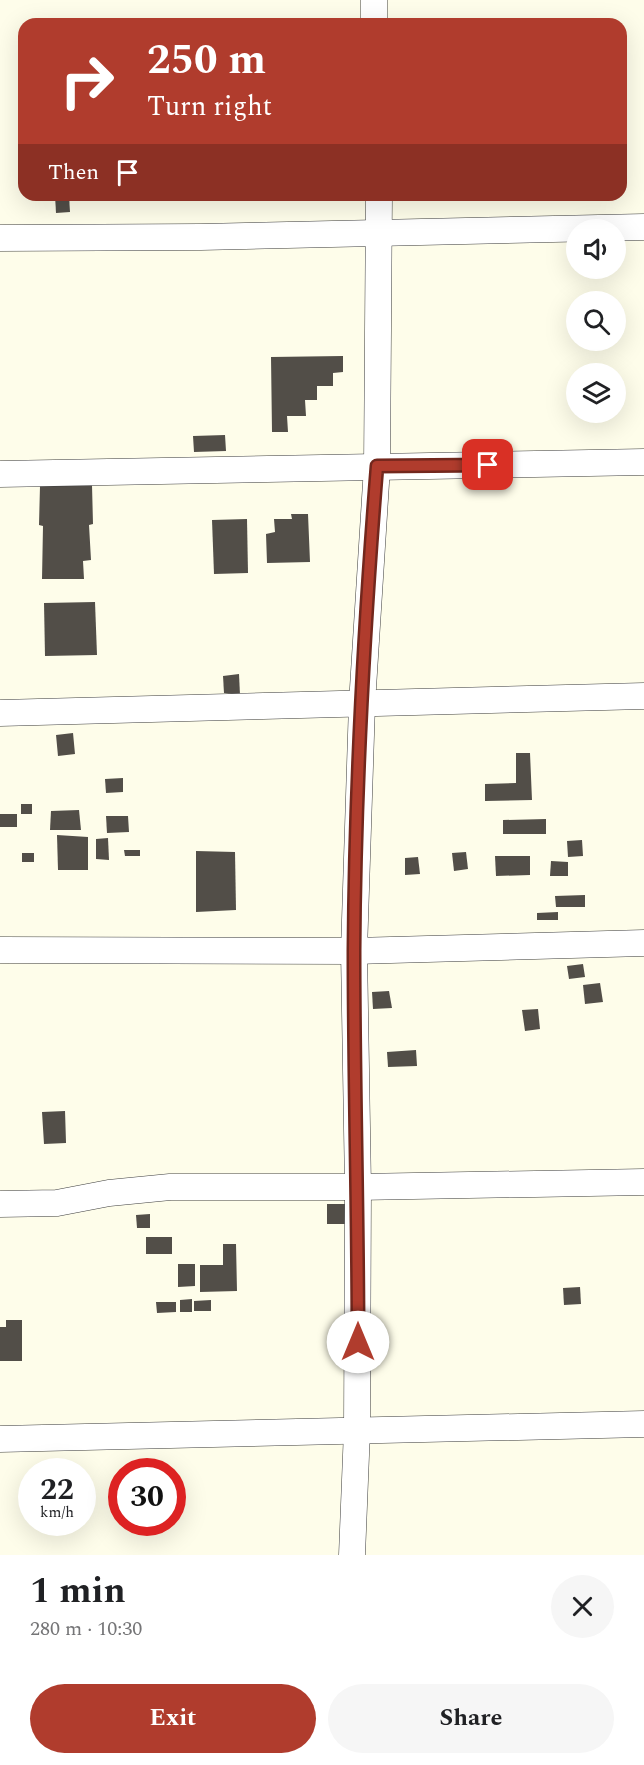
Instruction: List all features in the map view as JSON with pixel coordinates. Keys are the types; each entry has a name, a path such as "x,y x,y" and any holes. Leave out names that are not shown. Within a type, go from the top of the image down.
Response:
{"street":[{"path":"374,0 374,18"},
{"path":"352,1555 357,1430 358,1187 354,951 362,704 377,466 379,201"},
{"path":"0,238 201,237 644,227"},
{"path":"0,474 644,462"},
{"path":"0,713 644,696"},
{"path":"0,950 354,951 644,943"},
{"path":"0,1204 57,1203 110,1193 170,1187 358,1187 644,1182"},
{"path":"0,1439 644,1424"}],"building":[{"path":"55,201 69,201 70,212 56,213"},
{"path":"343,356 343,372 333,373 333,386 317,386 317,400 305,400 306,416 287,416 288,432 272,432 271,357"},
{"path":"225,435 226,451 194,452 193,436"},
{"path":"92,485 93,524 89,525 91,560 83,561 84,579 42,579 43,526 39,525 40,486"},
{"path":"291,514 308,514 310,562 267,563 266,534 275,532 274,519 292,519"},
{"path":"247,519 248,573 214,574 212,520"},
{"path":"95,602 97,655 45,656 44,603"},
{"path":"239,674 240,695 224,693 223,676"},
{"path":"73,733 75,754 58,756 56,735"},
{"path":"516,753 530,753 532,800 485,801 485,784 516,783"},
{"path":"123,778 123,792 106,793 105,779"},
{"path":"21,804 32,804 32,814 21,814"},
{"path":"79,810 81,830 50,830 51,811"},
{"path":"0,814 17,814 17,827 0,827"},
{"path":"106,816 128,816 129,832 107,833"},
{"path":"546,819 546,834 503,834 503,820"},
{"path":"57,835 88,837 88,870 58,870"},
{"path":"108,838 109,860 96,859 96,839"},
{"path":"582,840 583,856 568,857 567,841"},
{"path":"124,850 140,850 140,856 125,856"},
{"path":"196,851 235,852 236,910 196,912"},
{"path":"466,852 468,869 454,871 452,853"},
{"path":"22,853 34,853 34,862 22,862"},
{"path":"495,856 530,856 530,875 496,876"},
{"path":"418,857 420,874 405,875 405,858"},
{"path":"551,861 568,862 568,876 550,876"},
{"path":"585,895 585,907 556,907 555,896"},
{"path":"558,912 558,920 537,920 537,913"},
{"path":"583,964 585,977 569,979 567,966"},
{"path":"600,983 603,1002 585,1004 583,985"},
{"path":"389,991 392,1008 373,1009 372,992"},
{"path":"538,1009 540,1029 525,1031 522,1010"},
{"path":"416,1050 417,1066 388,1067 387,1052"},
{"path":"65,1111 66,1143 44,1144 42,1112"},
{"path":"327,1204 346,1204 346,1224 327,1224"},
{"path":"150,1214 150,1228 137,1228 136,1215"},
{"path":"146,1237 172,1237 172,1254 146,1254"},
{"path":"223,1244 236,1244 237,1291 200,1292 200,1265 223,1265"},
{"path":"178,1264 195,1264 195,1286 178,1287"},
{"path":"580,1287 581,1304 564,1305 563,1288"},
{"path":"192,1299 192,1312 180,1312 180,1300"},
{"path":"211,1300 211,1311 194,1311 194,1301"},
{"path":"156,1302 176,1302 176,1312 157,1313"},
{"path":"6,1320 22,1320 22,1361 0,1361 0,1327 6,1327"}],"route":[{"path":"358,1342 354,951 364,658 377,466 488,465"}]}
